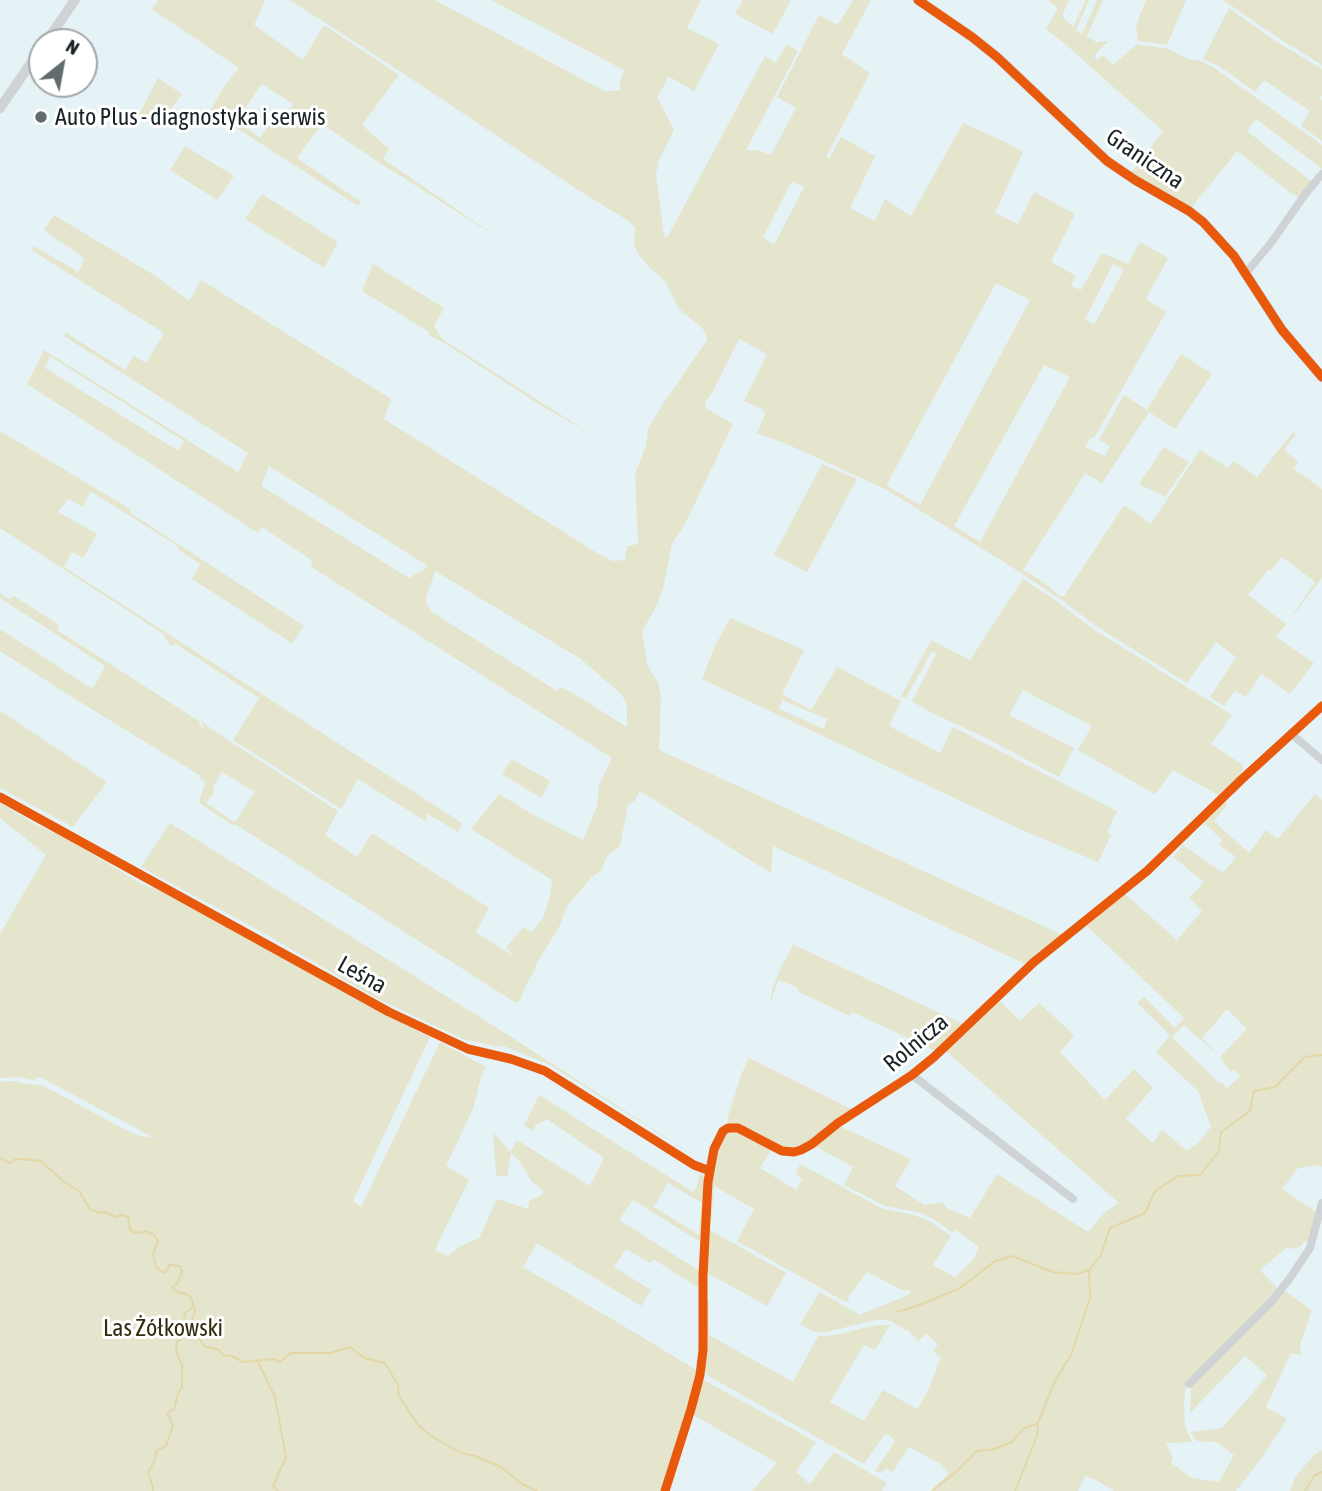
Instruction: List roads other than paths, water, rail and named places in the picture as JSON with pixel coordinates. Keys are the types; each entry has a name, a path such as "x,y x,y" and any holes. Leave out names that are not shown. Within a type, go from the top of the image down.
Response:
{"main road":[{"path":"56,28 75,0"},
{"path":"0,108 28,67"}],"street":[{"name":"Graniczna","path":"918,0 996,57 1107,161 1196,216 1226,246 1282,330 1322,377"},
{"path":"1245,274 1322,174"},
{"name":"Rolnicza","path":"665,1491 700,1375 710,1171 714,1149 726,1129 738,1128 782,1151 796,1151 812,1144 838,1123 912,1075 1034,962 1147,871 1322,706"},
{"path":"1292,733 1322,760"},
{"name":"Leśna","path":"0,797 381,1007 468,1049 545,1070 694,1165 710,1171"},
{"path":"912,1075 1073,1199"},
{"path":"1189,1384 1272,1301 1290,1278 1310,1248 1322,1203"}],"waterway":[{"path":"1015,1491 1055,1381 1071,1355 1090,1298 1089,1270 1101,1255 1110,1228 1145,1213 1155,1191 1178,1176 1200,1175 1219,1151 1221,1132 1250,1111 1254,1091 1275,1087 1305,1057 1322,1055"},
{"path":"0,1158 10,1163 16,1159 41,1161 64,1182 79,1191 90,1209 116,1217 126,1216 133,1232 146,1231 154,1235 158,1241 153,1253 156,1267 163,1273 169,1265 180,1266 181,1275 177,1284 172,1287 191,1297 195,1312 192,1317 197,1323 199,1338 204,1346 243,1362 274,1359 280,1362 290,1353 330,1353 350,1347 364,1358 385,1363 398,1385 399,1396 419,1426 431,1436 461,1453 501,1467 522,1484 537,1491"},
{"path":"897,1312 960,1288 995,1261 1012,1256 1053,1272 1077,1274 1088,1270"},
{"path":"153,1491 148,1472 156,1451 166,1446 173,1426 167,1413 174,1409 182,1388 182,1365 176,1351 177,1342 187,1334 184,1318 186,1312 193,1307"},
{"path":"258,1362 275,1397 286,1457 273,1486 278,1491"},
{"path":"932,1491 977,1451 994,1449 1012,1442 1024,1428 1037,1424"},
{"path":"1305,1491 1314,1476 1322,1472"}],"place":[{"name":"Auto Plus - diagnostyka i serwis","path":"41,117"}],"park label":[{"name":"Las Żółkowski","path":"163,1328"}]}
